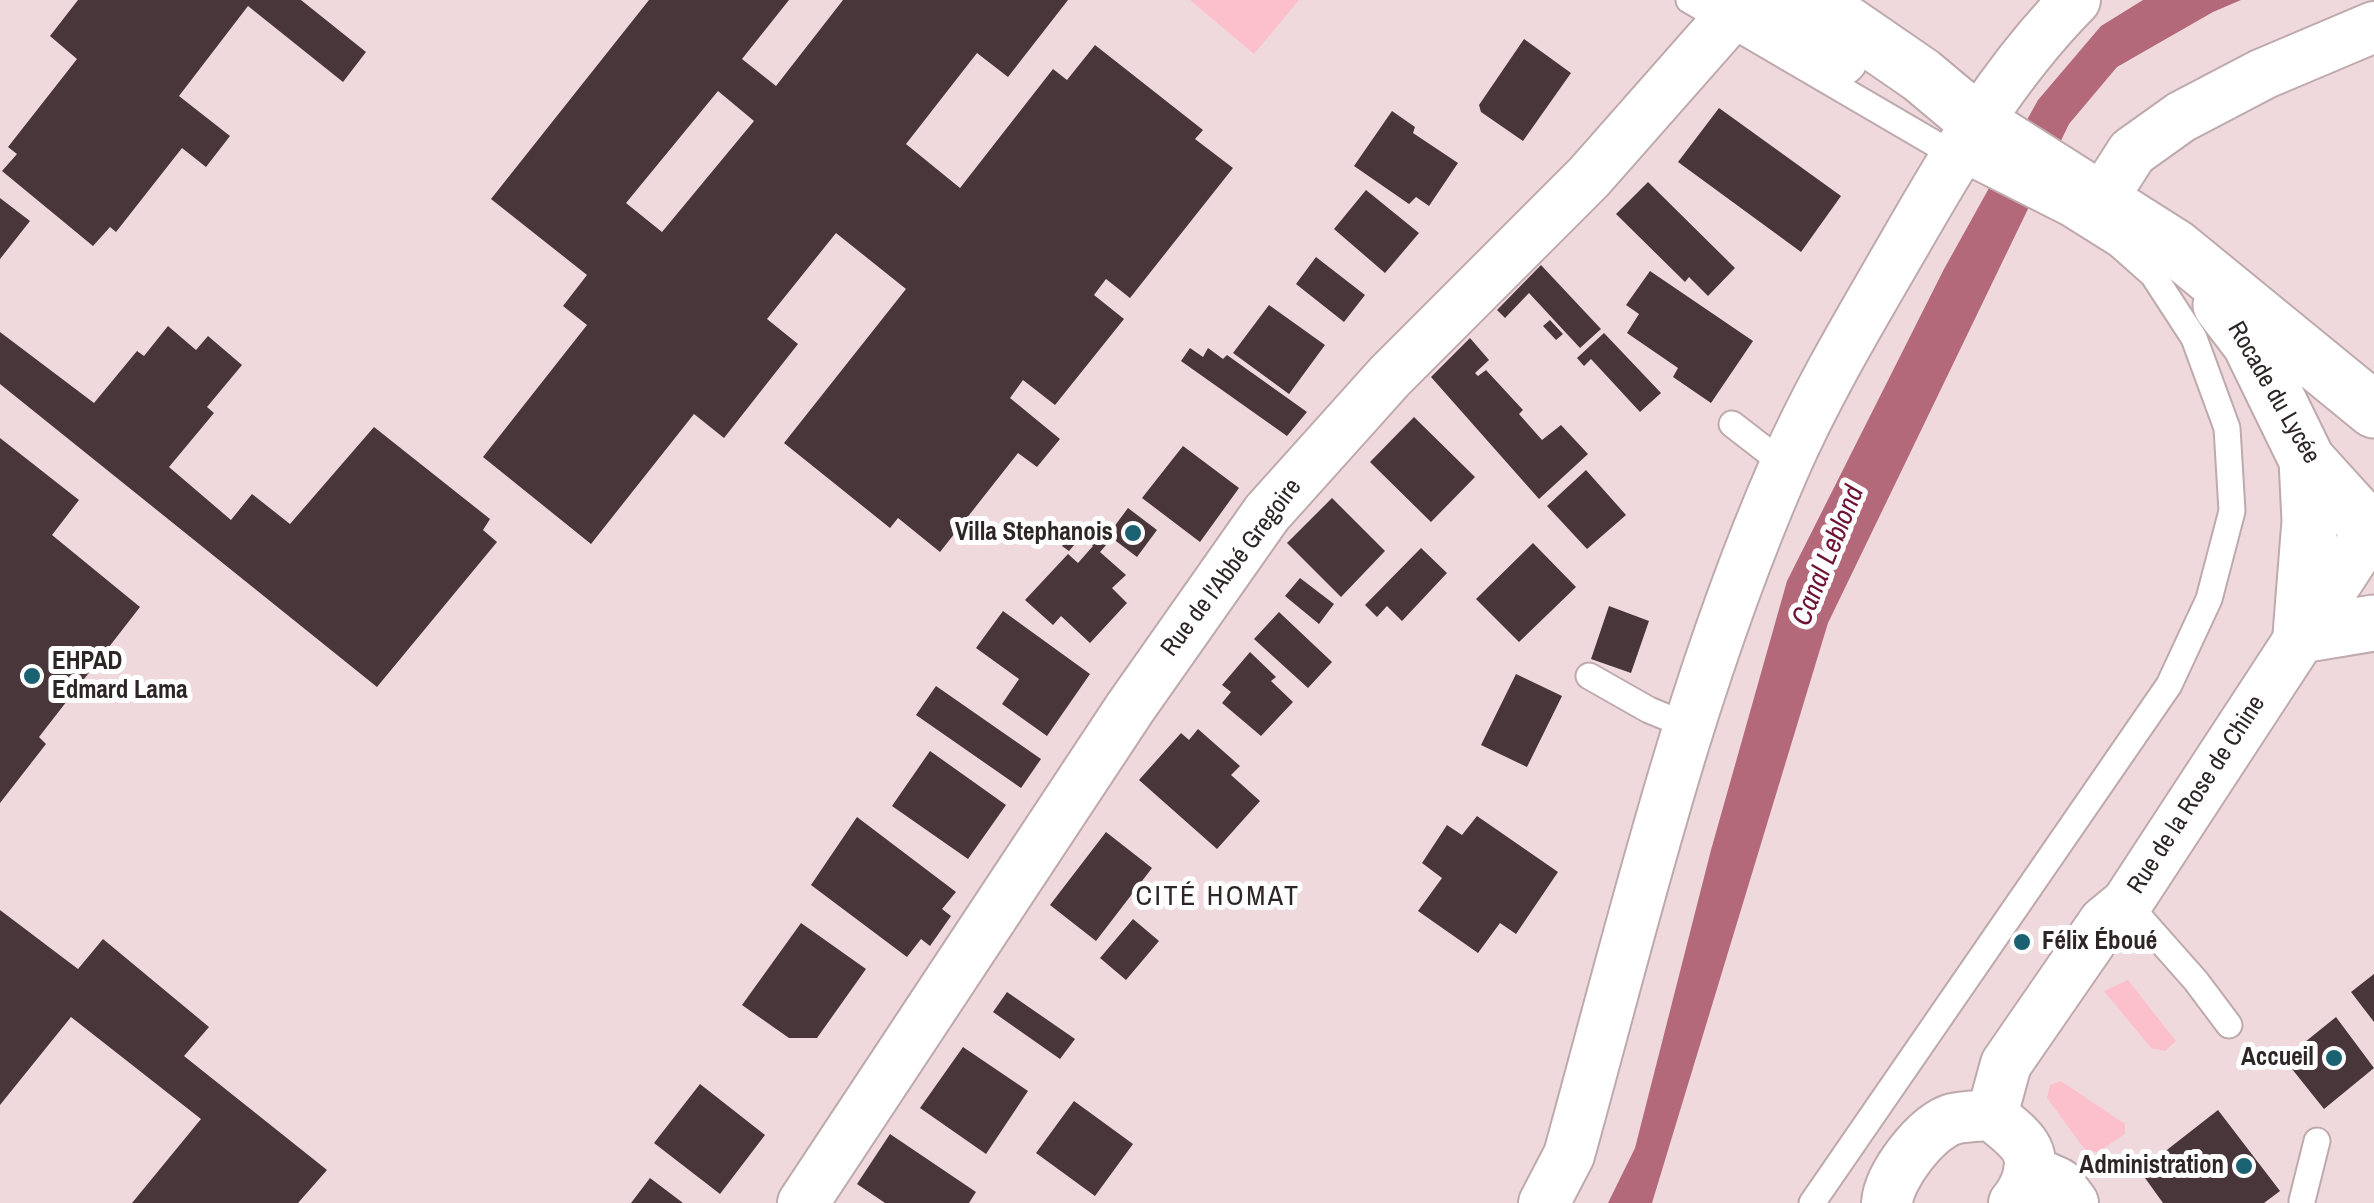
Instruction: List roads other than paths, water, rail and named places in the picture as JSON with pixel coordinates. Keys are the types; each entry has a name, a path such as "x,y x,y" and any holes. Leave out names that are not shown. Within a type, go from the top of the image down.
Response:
{"main road":[{"path":"1781,0 1884,70 1921,76"},
{"name":"Rocade du Lycée","path":"1812,0 1921,76 1968,147"},
{"name":"Rocade du Lycée","path":"1728,6 1908,104 1968,147 2081,197 2176,248 2368,416"},
{"name":"Rocade du Lycée","path":"2176,248 2250,343 2307,460 2373,530"},
{"path":"2307,460 2310,521 2301,634 2374,622"}],"street":[{"path":"1544,1203 1569,1155 1688,726 1785,465 1862,318 2018,63 2075,0"},
{"name":"Rue de l'Abbé Gregoire","path":"803,1203 1130,708 1267,513 1390,376 1589,177 1728,6"},
{"path":"2081,197 2132,152 2181,117 2262,74 2374,28"},
{"name":"Rue de la Rose de Chine","path":"1992,1114 2006,1064 2104,922 2126,903 2373,530"},
{"path":"1887,1203 1888,1190 1921,1139 1950,1120 1992,1114 2027,1150 2022,1186 2058,1183 2073,1203"}],"lane":[{"path":"1812,1203 2169,685 2209,600 2232,512 2227,428 2194,338 2153,276 2118,244 2081,197"},
{"path":"1732,424 1785,465"},
{"path":"1588,676 1649,710 1688,726"},
{"path":"2126,903 2196,980 2229,1024"},
{"path":"2302,1202 2317,1141"}],"water":[{"name":"Canal Leblond","path":"2143,0 2241,0 2117,67 2069,124 1828,623 1652,1203 1608,1203 1635,1148 1711,850 1787,581 1944,269 2038,100 2101,26"}],"place":[{"name":"Villa Stephanois","path":"1133,533"},
{"name":"EHPAD Edmard Lama","path":"32,676"},
{"name":"Félix Éboué","path":"2022,942"},
{"name":"Accueil","path":"2334,1058"},
{"name":"Administration","path":"2244,1166"}],"district":[{"name":"CITÉ HOMAT","path":"1218,897"}]}
